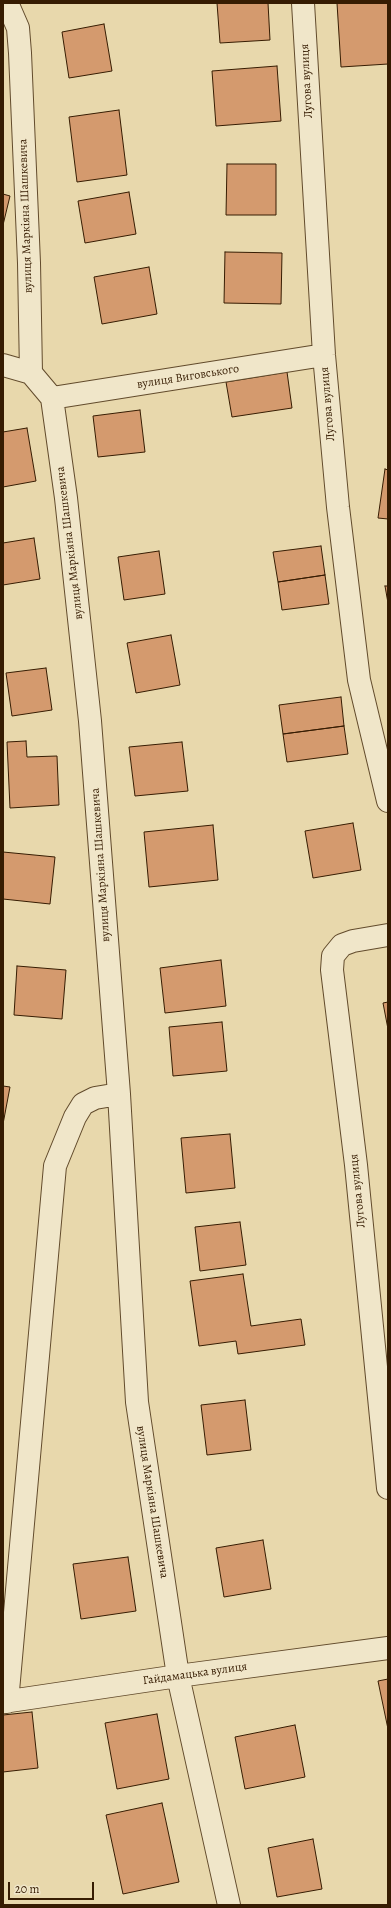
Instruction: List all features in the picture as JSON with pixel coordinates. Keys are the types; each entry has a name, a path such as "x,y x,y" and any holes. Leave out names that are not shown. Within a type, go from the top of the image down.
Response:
{"street":[{"name":"вулиця Маркіяна Шашкевича","path":"4,3 8,5 18,28 20,53 29,263 31,373"},
{"name":"Лугова вулиця","path":"303,3 324,355 338,507 359,680 388,801"},
{"name":"вулиця Виговського","path":"52,398 324,355"},
{"path":"3,365 31,373 52,398"},
{"name":"вулиця Маркіяна Шашкевича","path":"52,398 66,498 90,721 119,1094 137,1402 178,1676 228,1905"},
{"name":"Лугова вулиця","path":"388,935 353,941 342,946 333,956 332,970 356,1165 388,1488"},
{"path":"5,1702 55,1166 75,1117 83,1104 95,1098 119,1094"},
{"name":"Гайдамацька вулиця","path":"5,1702 178,1676 388,1648"}],"building":[{"path":"217,3 268,3 270,40 220,43"},
{"path":"337,3 388,3 388,64 341,67"},
{"path":"104,24 112,71 69,78 62,32"},
{"path":"277,66 281,121 216,126 212,71"},
{"path":"119,110 127,175 77,182 69,117"},
{"path":"227,164 276,164 276,215 226,215"},
{"path":"129,192 136,234 85,243 78,201"},
{"path":"3,194 10,196 3,225"},
{"path":"225,252 282,253 281,304 224,303"},
{"path":"149,267 157,314 102,324 94,277"},
{"path":"287,372 292,408 232,417 226,382"},
{"path":"140,410 145,452 98,457 93,416"},
{"path":"27,428 36,481 3,487 3,432"},
{"path":"385,469 388,470 388,519 378,518"},
{"path":"34,538 40,579 3,585 3,543"},
{"path":"321,546 325,575 278,582 273,552"},
{"path":"159,551 165,594 124,600 118,557"},
{"path":"325,575 329,604 282,610 278,582"},
{"path":"385,586 388,586 388,603"},
{"path":"171,635 180,685 136,693 127,643"},
{"path":"46,668 52,710 12,716 6,673"},
{"path":"341,697 344,726 283,734 279,705"},
{"path":"344,726 348,754 287,762 283,734"},
{"path":"26,741 27,757 57,756 59,805 10,808 7,742"},
{"path":"182,742 188,791 135,796 129,747"},
{"path":"353,823 361,870 313,878 305,831"},
{"path":"213,825 218,880 149,887 144,832"},
{"path":"3,852 55,857 50,904 3,899"},
{"path":"221,960 226,1006 165,1013 160,968"},
{"path":"17,966 66,970 62,1019 14,1015"},
{"path":"388,1002 388,1029 383,1003"},
{"path":"222,1022 227,1071 173,1076 169,1027"},
{"path":"3,1086 10,1087 3,1124"},
{"path":"230,1134 235,1188 186,1193 181,1138"},
{"path":"240,1222 246,1265 200,1271 195,1227"},
{"path":"243,1274 251,1326 301,1319 305,1345 238,1354 236,1341 199,1346 190,1281"},
{"path":"245,1400 251,1450 207,1455 201,1405"},
{"path":"263,1540 271,1589 224,1597 216,1548"},
{"path":"128,1557 136,1611 81,1619 73,1564"},
{"path":"388,1679 388,1729 378,1681"},
{"path":"32,1712 38,1768 3,1772 3,1715"},
{"path":"157,1714 169,1779 117,1789 105,1723"},
{"path":"295,1725 305,1777 245,1789 235,1737"},
{"path":"162,1803 179,1882 123,1894 106,1815"},
{"path":"313,1839 322,1889 277,1897 268,1848"}]}
